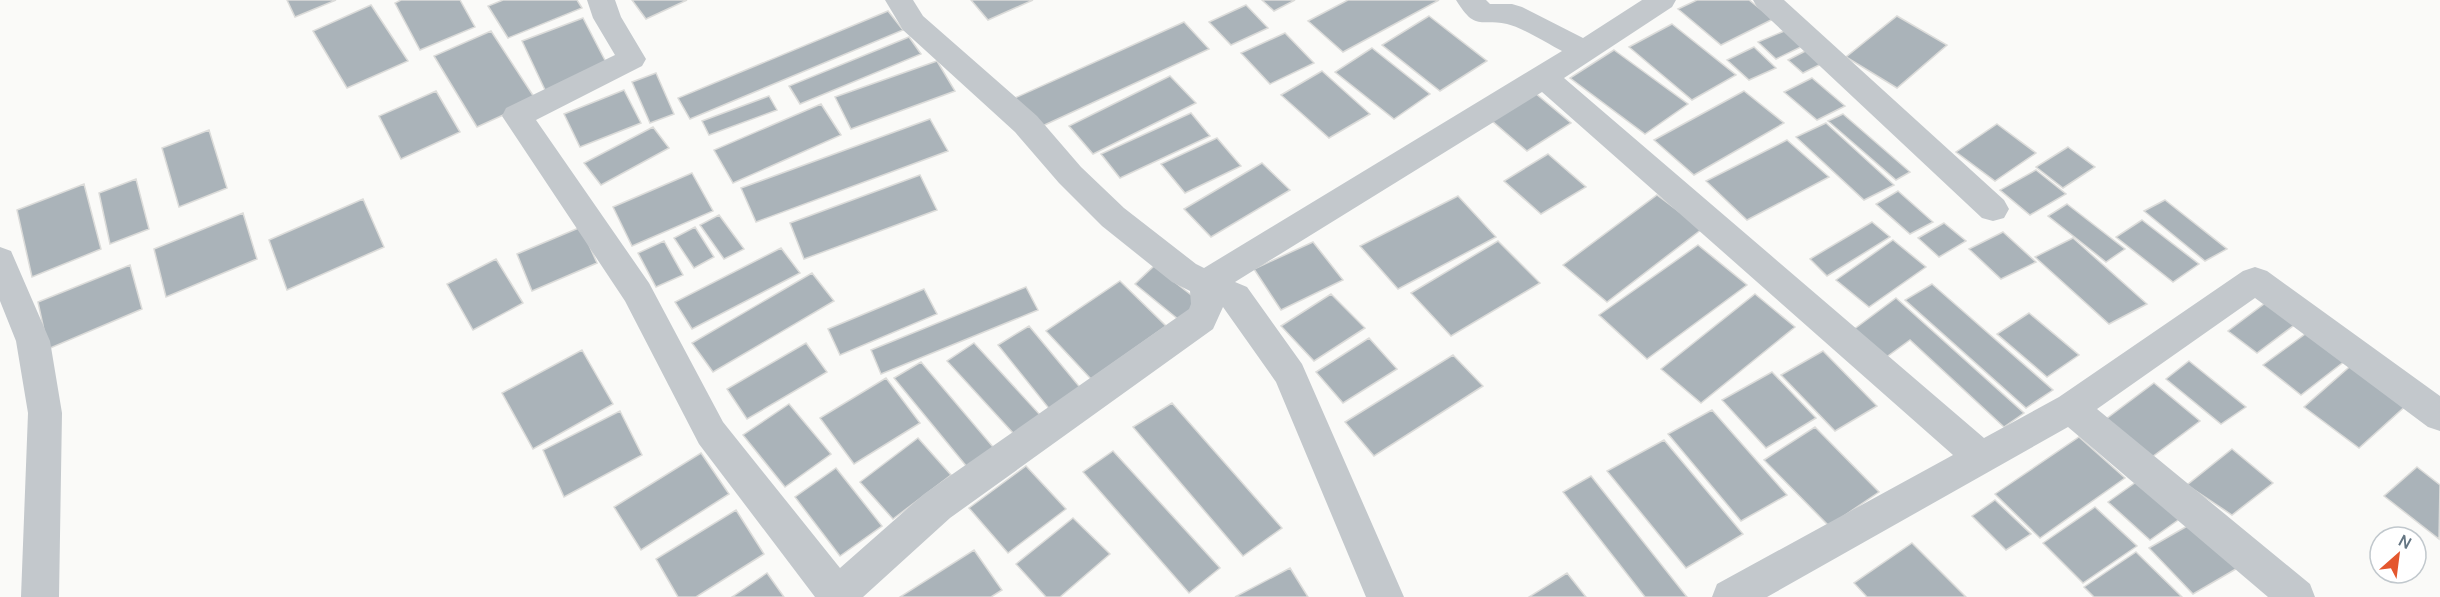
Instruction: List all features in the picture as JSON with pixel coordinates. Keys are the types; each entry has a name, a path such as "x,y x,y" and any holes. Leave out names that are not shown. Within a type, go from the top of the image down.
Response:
{"street":[{"path":"601,0 608,18 632,59 517,116 637,292 711,433 836,596 937,506 1201,318 1208,303 1206,283"},
{"path":"899,0 914,23 1026,124 1070,175 1113,217 1184,273 1235,297 1290,374 1385,597"},
{"path":"1470,0 1483,14 1512,14 1585,51"},
{"path":"1206,283 1544,77 1662,0"},
{"path":"1767,0 1994,209"},
{"path":"1544,77 1982,458"},
{"path":"0,260 33,341 45,413 39,597"},
{"path":"1731,597 2071,408 2255,280 2440,416"},
{"path":"2071,408 2296,597"}],"building":[{"path":"287,0 336,0 295,17"},
{"path":"401,0 460,0 475,27 420,50 395,3"},
{"path":"503,0 577,0 582,8 508,38 488,6"},
{"path":"632,0 687,0 646,19"},
{"path":"971,0 1033,0 988,20"},
{"path":"1262,0 1295,0 1274,11"},
{"path":"1348,0 1439,0 1343,52 1308,21"},
{"path":"1697,0 1749,0 1773,19 1721,45 1678,9"},
{"path":"371,5 408,61 347,88 313,31"},
{"path":"1246,5 1268,28 1231,45 1209,22"},
{"path":"888,11 903,30 690,119 678,98"},
{"path":"1429,16 1487,61 1440,91 1382,45"},
{"path":"1897,16 1947,45 1897,88 1846,57"},
{"path":"583,18 609,68 546,92 522,41"},
{"path":"1184,22 1209,49 1038,128 1015,98"},
{"path":"1672,24 1736,75 1692,100 1629,47"},
{"path":"1789,29 1807,44 1776,59 1758,42"},
{"path":"491,31 536,100 477,127 434,56"},
{"path":"1285,33 1314,63 1270,84 1241,53"},
{"path":"909,37 921,54 800,104 789,86"},
{"path":"1815,46 1831,59 1803,73 1788,60"},
{"path":"1754,47 1776,68 1749,80 1727,60"},
{"path":"1372,48 1430,94 1394,119 1335,72"},
{"path":"1614,50 1688,104 1645,134 1570,78"},
{"path":"937,61 955,91 851,129 835,97"},
{"path":"1322,71 1370,114 1329,138 1281,95"},
{"path":"656,73 674,114 650,123 632,82"},
{"path":"1170,76 1196,103 1093,154 1069,126"},
{"path":"1812,78 1845,106 1817,120 1784,92"},
{"path":"624,90 641,123 580,147 564,114"},
{"path":"436,91 460,132 401,159 379,116"},
{"path":"1744,91 1784,123 1694,175 1654,140"},
{"path":"1535,93 1571,123 1527,151 1491,120"},
{"path":"769,96 777,110 709,135 702,121"},
{"path":"821,104 841,135 733,183 714,150"},
{"path":"1191,113 1210,136 1120,178 1101,154"},
{"path":"1843,114 1910,172 1896,180 1828,121"},
{"path":"930,119 948,151 756,222 741,188"},
{"path":"1826,123 1894,185 1864,200 1796,137"},
{"path":"1997,124 2036,153 1995,181 1956,152"},
{"path":"653,127 669,148 601,185 584,163"},
{"path":"209,130 227,188 179,207 162,148"},
{"path":"1217,138 1241,166 1185,193 1161,164"},
{"path":"1787,140 1829,177 1747,220 1706,181"},
{"path":"2068,147 2095,167 2063,188 2036,167"},
{"path":"1548,154 1586,187 1541,214 1504,181"},
{"path":"1262,163 1290,190 1211,237 1184,209"},
{"path":"2036,170 2066,194 2030,215 2000,190"},
{"path":"692,173 713,211 632,246 613,207"},
{"path":"920,175 937,210 804,259 790,223"},
{"path":"136,179 149,229 110,244 99,193"},
{"path":"84,184 101,249 32,277 17,210"},
{"path":"1898,191 1933,222 1910,234 1876,204"},
{"path":"1657,195 1702,229 1607,302 1563,265"},
{"path":"1458,196 1496,237 1398,289 1360,246"},
{"path":"363,199 384,247 287,290 269,240"},
{"path":"2165,200 2227,249 2205,261 2144,211"},
{"path":"2067,204 2125,249 2106,262 2048,216"},
{"path":"243,213 257,259 166,297 154,249"},
{"path":"719,215 744,249 724,259 700,225"},
{"path":"2142,220 2199,264 2173,282 2116,237"},
{"path":"1872,222 1890,237 1827,276 1810,259"},
{"path":"1944,223 1966,241 1939,257 1918,238"},
{"path":"581,227 597,263 532,291 517,254"},
{"path":"695,227 714,257 694,268 674,238"},
{"path":"2003,232 2036,262 2001,279 1969,249"},
{"path":"2073,238 2147,304 2109,324 2035,257"},
{"path":"1893,240 1926,267 1869,307 1836,280"},
{"path":"664,241 683,275 656,287 638,253"},
{"path":"1498,241 1540,283 1451,336 1411,293"},
{"path":"1313,242 1343,280 1281,310 1254,269"},
{"path":"1698,245 1747,285 1647,359 1599,315"},
{"path":"781,248 800,273 692,329 675,302"},
{"path":"496,259 523,303 473,330 447,284"},
{"path":"130,265 142,309 48,349 38,302"},
{"path":"1154,266 1204,305 1184,324 1135,284"},
{"path":"812,273 834,301 713,372 692,343"},
{"path":"1120,281 1166,326 1091,379 1046,331"},
{"path":"1932,284 2053,390 2026,408 1905,300"},
{"path":"1026,287 1038,310 881,374 871,350"},
{"path":"924,289 937,314 840,355 828,329"},
{"path":"1331,294 1365,328 1314,361 1281,326"},
{"path":"1755,294 1795,327 1701,403 1661,369"},
{"path":"1896,298 2024,413 2004,427 1910,340 1885,358 1853,330"},
{"path":"2272,298 2301,320 2257,353 2228,331"},
{"path":"2029,313 2079,355 2047,377 1997,334"},
{"path":"1029,326 1083,391 1051,411 998,345"},
{"path":"2312,329 2350,357 2301,395 2263,365"},
{"path":"1369,338 1397,369 1343,403 1316,372"},
{"path":"806,343 827,372 747,419 727,389"},
{"path":"974,343 1041,416 1014,434 947,361"},
{"path":"582,350 613,404 533,449 502,393"},
{"path":"1823,351 1877,406 1835,431 1781,375"},
{"path":"1453,355 1483,386 1374,456 1345,422"},
{"path":"2189,361 2246,407 2221,424 2166,379"},
{"path":"921,362 999,454 972,473 894,378"},
{"path":"2355,362 2410,402 2359,448 2304,407"},
{"path":"1772,372 1816,418 1766,448 1722,400"},
{"path":"886,378 920,423 854,464 820,418"},
{"path":"2154,383 2200,421 2144,463 2098,425"},
{"path":"1172,403 1282,528 1243,556 1133,427"},
{"path":"789,404 831,454 785,487 743,435"},
{"path":"1712,410 1787,495 1741,521 1668,434"},
{"path":"620,411 642,455 564,497 543,450"},
{"path":"1815,427 1879,492 1829,526 1764,460"},
{"path":"2079,437 2125,478 2040,538 1995,494"},
{"path":"918,438 951,475 893,519 860,482"},
{"path":"1664,440 1743,534 1686,568 1607,471"},
{"path":"2232,449 2273,483 2232,515 2187,485"},
{"path":"1113,451 1220,568 1189,593 1083,472"},
{"path":"701,453 729,494 641,550 614,507"},
{"path":"1026,466 1066,509 1008,553 969,508"},
{"path":"2417,467 2440,485 2439,539 2428,530 2428,525 2421,525 2384,496"},
{"path":"836,468 882,526 840,556 795,497"},
{"path":"1591,476 1687,597 1645,597 1563,492"},
{"path":"2139,480 2181,518 2150,540 2108,502"},
{"path":"1995,500 2031,534 2006,550 1972,516"},
{"path":"2095,507 2137,546 2083,583 2043,543"},
{"path":"736,510 764,554 696,597 678,597 656,559"},
{"path":"1073,518 1110,554 1060,597 1046,597 1016,564"},
{"path":"2196,521 2241,566 2193,594 2149,548"},
{"path":"1912,543 1966,597 1867,597 1854,583"},
{"path":"974,550 1002,590 991,597 900,597"},
{"path":"2136,552 2182,597 2094,597 2084,587"},
{"path":"1290,568 1308,597 1235,597"},
{"path":"767,573 784,597 732,597"},
{"path":"1567,573 1586,597 1529,597"}]}
